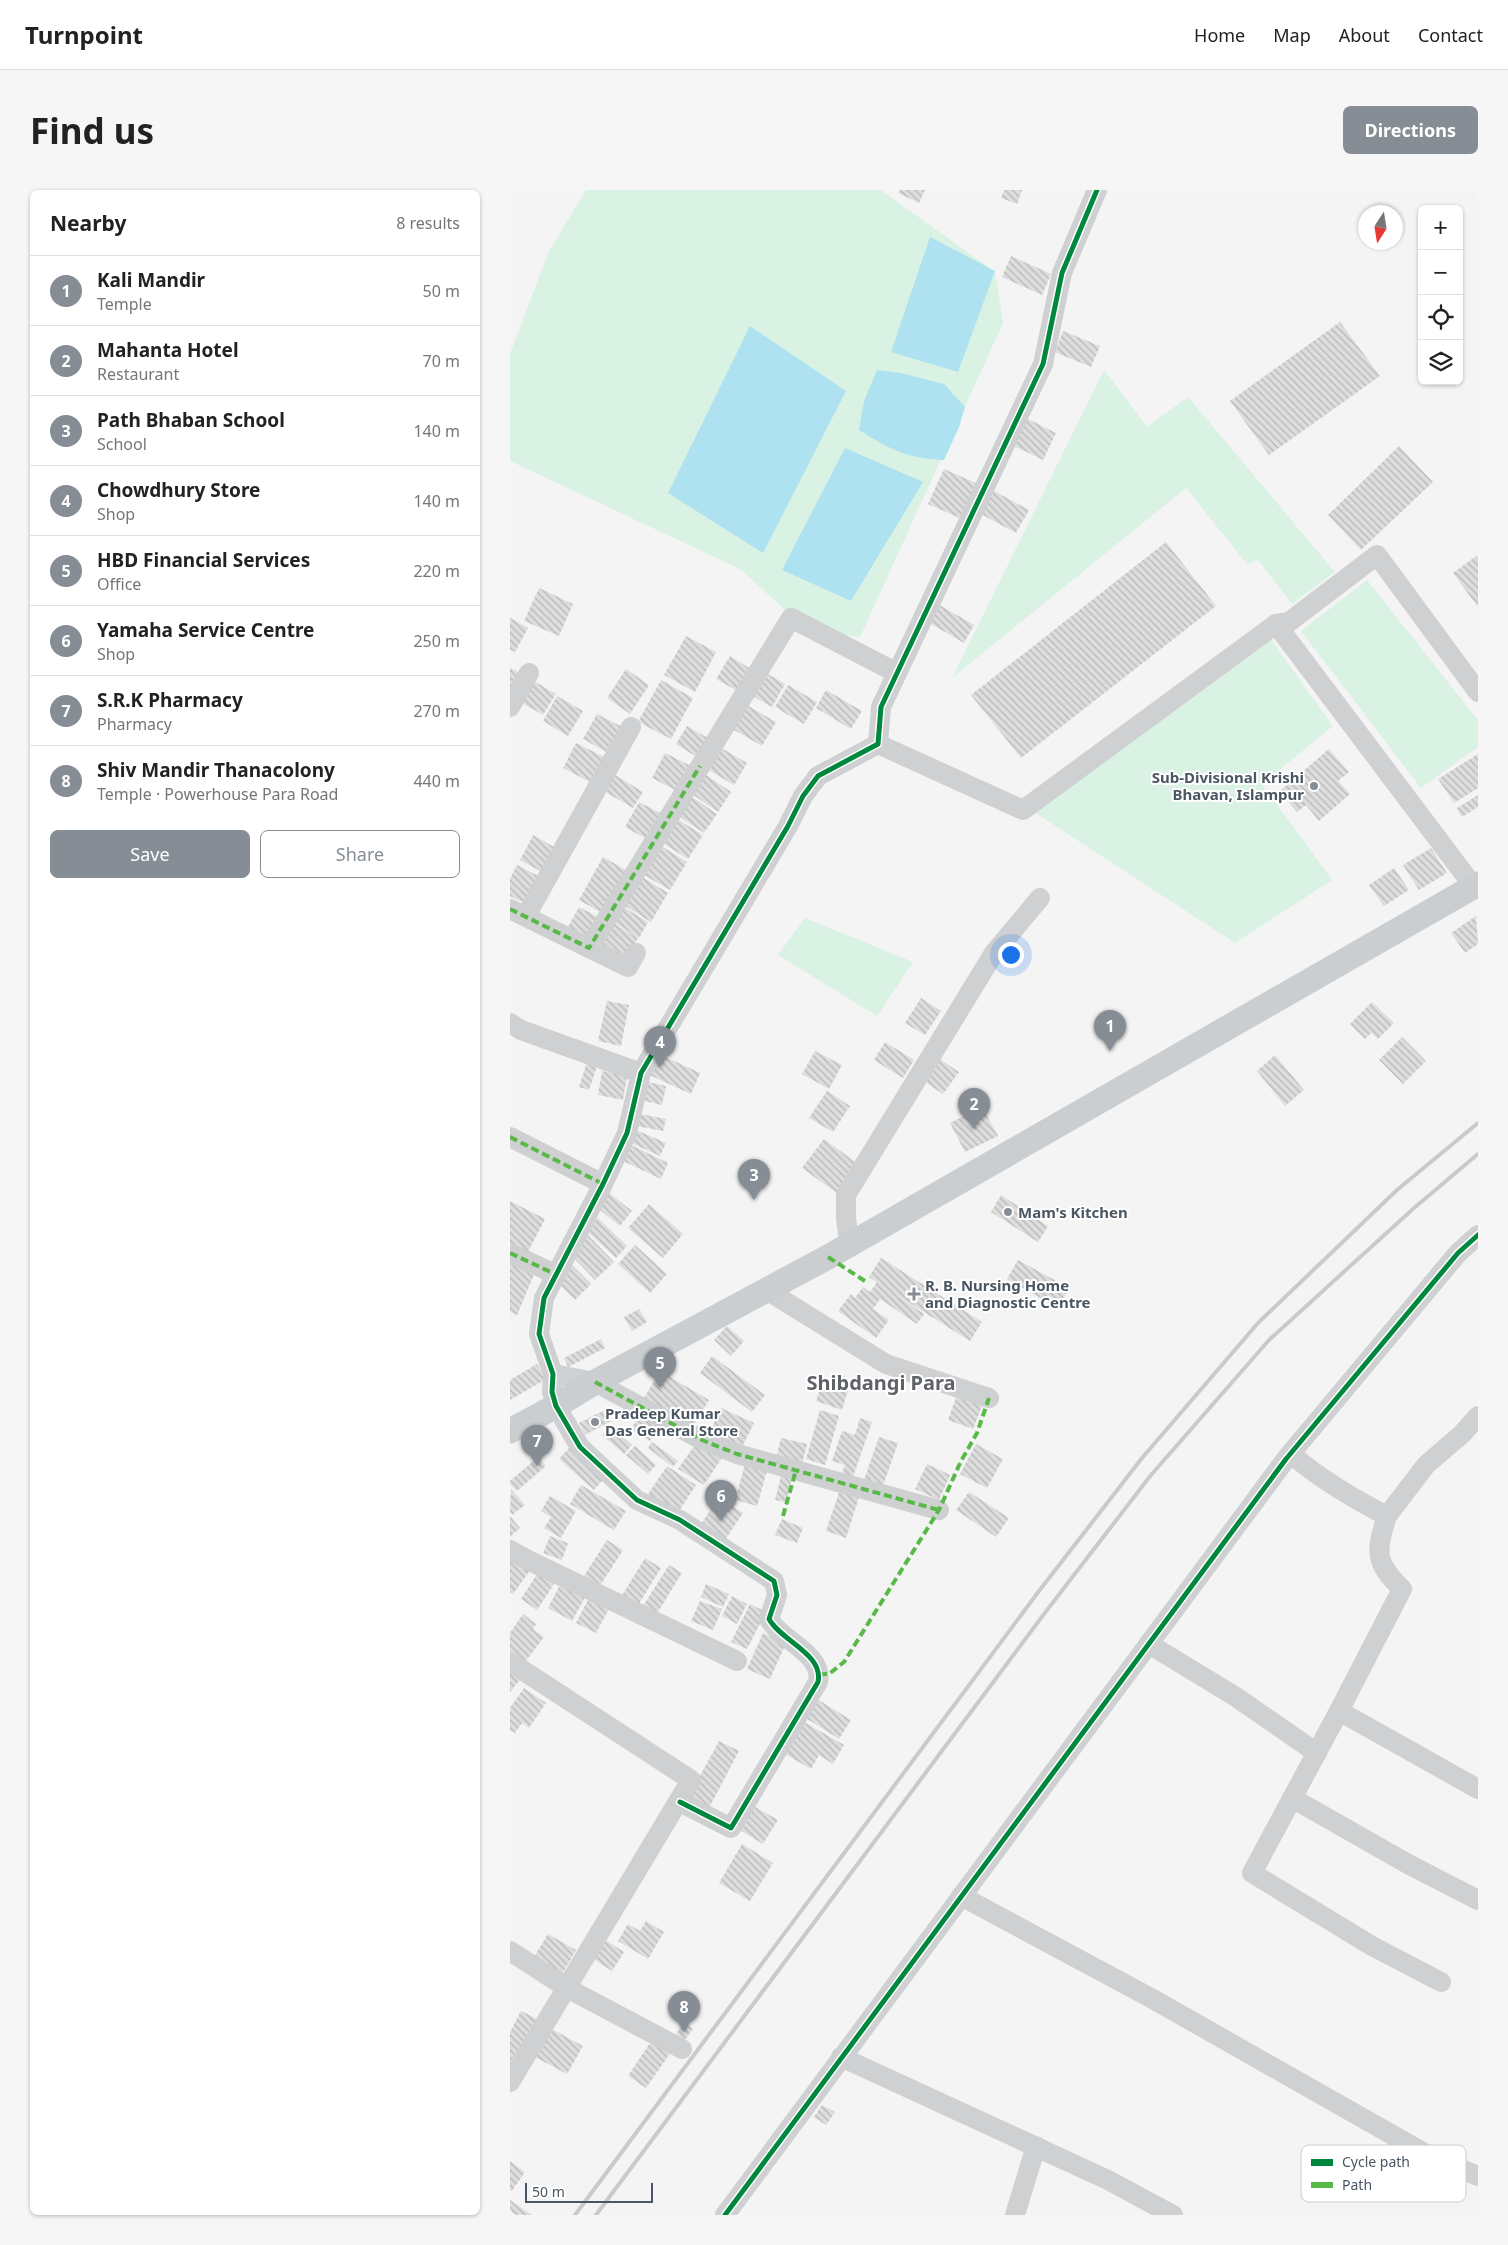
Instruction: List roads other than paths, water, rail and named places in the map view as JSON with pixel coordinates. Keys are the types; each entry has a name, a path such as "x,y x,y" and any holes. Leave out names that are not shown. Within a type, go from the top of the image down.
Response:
{"main road":[{"path":"510,1430 556,1406 595,1382 768,1291 1476,886"}],"street":[{"path":"878,744 881,707 1043,364 1062,273 1096,190"},
{"path":"878,744 1023,810 1276,624 1289,622 1377,555 1478,692"},
{"path":"589,948 791,618 897,673"},
{"path":"1276,624 1476,886"},
{"path":"510,706 529,673"},
{"path":"631,727 518,913 628,967 636,953"},
{"path":"680,1802 731,1828 818,1682 820,1674 807,1655 774,1627 769,1619 777,1595 774,1581 680,1520 637,1500 580,1447 556,1406 552,1392 553,1374 538,1334 544,1298 627,1133 640,1073 788,826 803,796 818,776 878,744"},
{"path":"849,1244 846,1195 994,953 1040,898"},
{"path":"510,1023 521,1030 640,1073"},
{"path":"510,1137 603,1184"},
{"path":"725,2215 1291,1454 1458,1253 1478,1235"},
{"path":"510,1252 555,1274"},
{"path":"768,1291 886,1364 989,1398"},
{"path":"553,1374 595,1382 702,1440 737,1454 939,1510"},
{"path":"1441,1982 1372,1946 1252,1873 1402,1589 1386,1574 1379,1558 1380,1537 1387,1516 1426,1465 1462,1434 1478,1416"},
{"path":"1291,1454 1310,1470 1355,1500 1387,1516"},
{"path":"510,1550 737,1661"},
{"path":"1149,1644 1236,1697 1317,1753"},
{"path":"510,1662 691,1780 680,1802 510,2082"},
{"path":"1339,1711 1478,1789"},
{"path":"1292,1798 1408,1864 1478,1900"},
{"path":"961,1896 1151,1998 1410,2145"},
{"path":"510,1951 568,1988 682,2049"},
{"path":"841,2057 1108,2180 1173,2215"},
{"path":"1015,2215 1036,2146"},
{"path":"1466,2171 1478,2176"}],"water":[{"path":"930,237 995,271 958,372 891,352"},
{"path":"750,326 846,391 763,553 668,493"},
{"path":"877,370 901,373 944,384 965,407 959,427 944,460 899,452 859,430 864,401"},
{"path":"845,448 923,482 851,601 782,570"}],"railway":[{"path":"575,2215 1039,1591 1142,1458 1258,1323 1397,1190 1478,1123"},
{"path":"596,2215 1044,1614 1151,1475 1269,1340 1414,1208 1478,1154"}],"place":[{"name":"Sub-Divisional Krishi Bhavan, Islampur","path":"1314,786"},
{"name":"Kali Mandir","path":"1110,1051"},
{"name":"Chowdhury Store","path":"660,1067"},
{"name":"Mahanta Hotel","path":"974,1129"},
{"name":"Path Bhaban School","path":"754,1200"},
{"name":"Mam's Kitchen","path":"1008,1212"},
{"name":"R. B. Nursing Home and Diagnostic Centre","path":"914,1294"},
{"name":"HBD Financial Services","path":"660,1388"},
{"name":"Pradeep Kumar Das General Store","path":"595,1422"},
{"name":"S.R.K Pharmacy","path":"537,1466"},
{"name":"Yamaha Service Centre","path":"721,1521"},
{"name":"Shiv Mandir Thanacolony","path":"684,2032"}],"district":[{"name":"Shibdangi Para","path":"881,1382"}]}
